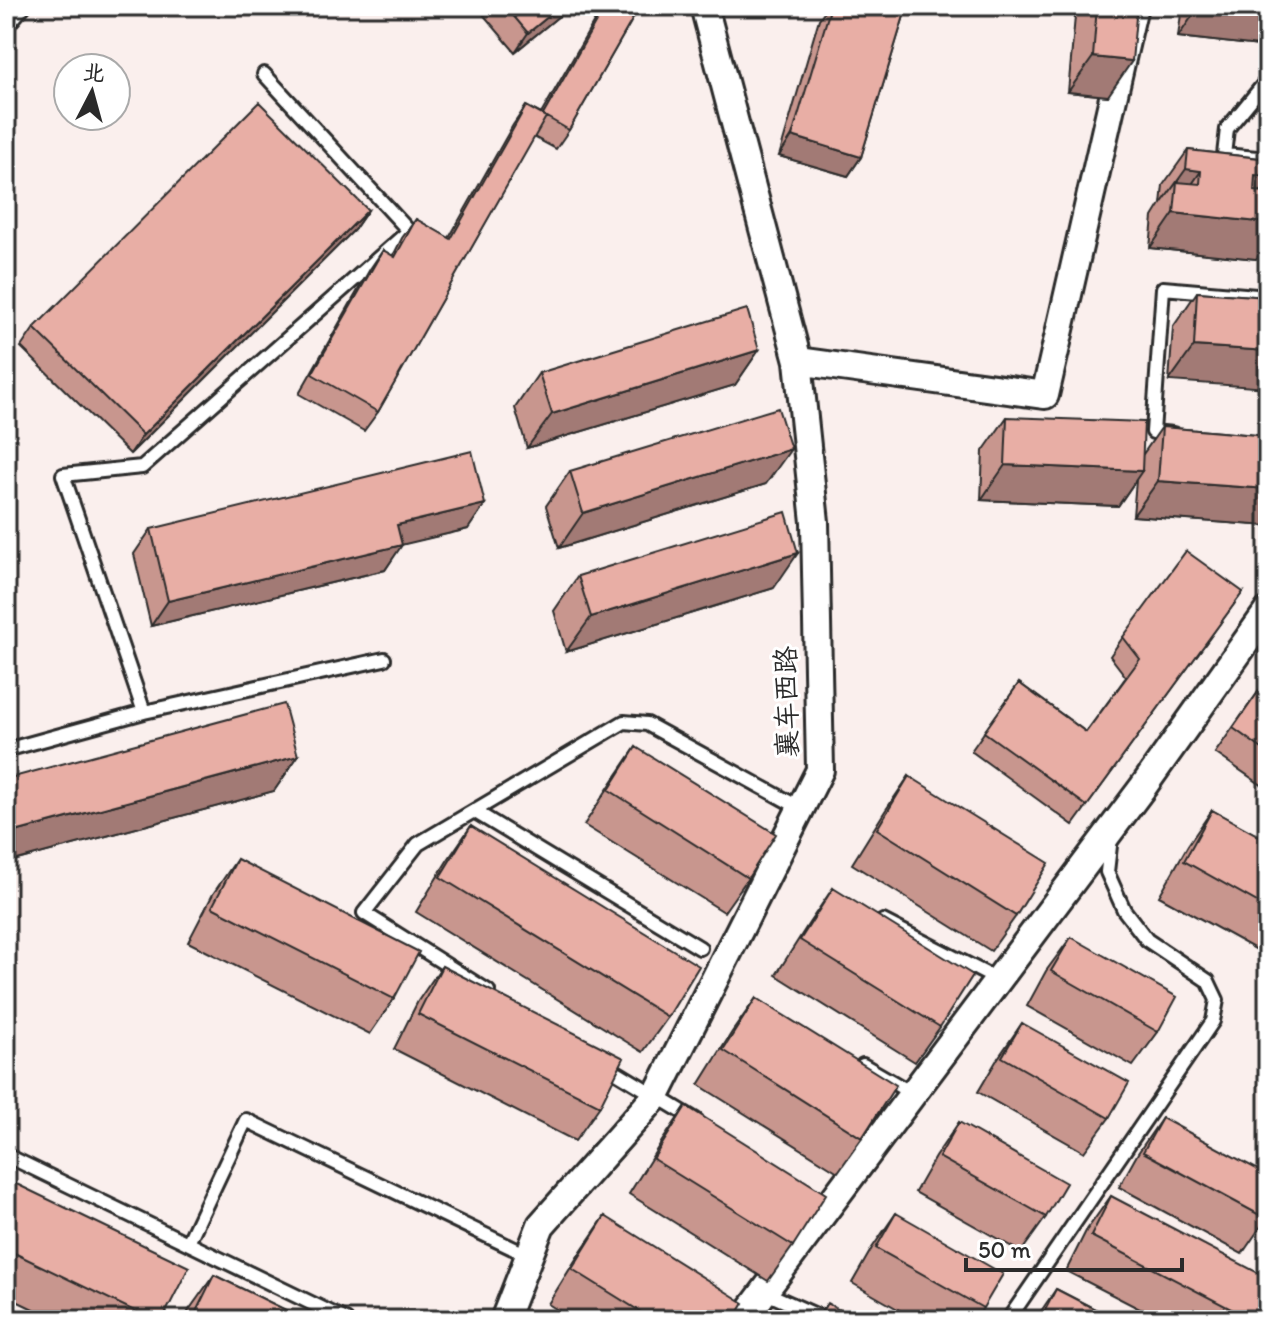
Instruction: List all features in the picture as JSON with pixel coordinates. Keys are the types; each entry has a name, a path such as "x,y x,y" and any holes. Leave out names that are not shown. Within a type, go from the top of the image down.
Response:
{"street":[{"name":"襄车西路","path":"504,1320 541,1225 656,1096 820,770 815,522 798,361 704,6"},
{"path":"798,361 1045,395 1134,6"},
{"path":"740,1315 764,1292 826,1196 913,1094 1112,828 1268,611"}],"lane":[{"path":"6,27 24,6"},
{"path":"144,712 63,475 142,467 409,231 264,74"},
{"path":"1268,79 1227,129 1224,155 1268,159"},
{"path":"1182,435 1153,432 1163,288 1268,297"},
{"path":"6,750 144,712 384,659"},
{"path":"497,996 364,913 418,844 624,722 647,724 800,808"},
{"path":"474,811 700,948"},
{"path":"1008,1320 1213,1021 1217,1000 1208,981 1147,940 1124,910 1107,872 1112,828"},
{"path":"875,917 998,980"},
{"path":"589,1055 710,1128"},
{"path":"848,1057 913,1094"},
{"path":"188,1243 246,1120 529,1256"},
{"path":"6,1155 346,1320"},
{"path":"764,1292 827,1320"}],"building":[{"path":"505,6 561,6 528,33"},
{"path":"605,6 640,6 569,130 543,115"},
{"path":"831,6 907,6 861,157 792,136"},
{"path":"1097,6 1137,6 1132,61 1093,57"},
{"path":"1240,6 1268,6 1268,9"},
{"path":"259,102 368,210 143,435 34,328"},
{"path":"526,106 546,117 378,412 312,374 383,250 395,257 416,219 451,239"},
{"path":"1188,150 1268,159 1268,176 1255,175 1254,191 1268,192 1268,223 1174,213 1177,182 1200,184 1201,171 1186,169"},
{"path":"1197,292 1268,297 1268,351 1194,346"},
{"path":"747,309 759,350 552,414 539,373"},
{"path":"778,408 791,449 583,513 570,471"},
{"path":"1007,417 1144,422 1142,471 1005,465"},
{"path":"1162,427 1268,436 1268,489 1158,481"},
{"path":"472,451 485,504 397,525 402,545 168,601 151,529"},
{"path":"786,512 798,553 591,617 578,576"},
{"path":"1186,551 1243,592 1087,806 984,732 1019,683 1086,732 1140,659 1123,637"},
{"path":"1268,678 1268,753 1233,728"},
{"path":"284,704 298,756 15,832 6,797 6,779"},
{"path":"636,747 776,834 748,878 609,790"},
{"path":"909,776 1049,863 1016,916 877,829"},
{"path":"1212,810 1268,841 1268,908 1184,861"},
{"path":"471,826 699,966 668,1017 440,877"},
{"path":"237,859 419,952 394,999 212,907"},
{"path":"833,888 973,975 940,1027 800,940"},
{"path":"1071,937 1177,997 1158,1032 1051,971"},
{"path":"442,966 624,1058 600,1106 418,1014"},
{"path":"756,998 896,1085 862,1138 723,1050"},
{"path":"1022,1023 1129,1083 1109,1118 1002,1057"},
{"path":"686,1106 826,1194 793,1246 653,1159"},
{"path":"1162,1118 1268,1175 1267,1219 1143,1152"},
{"path":"959,1122 1066,1183 1046,1217 939,1157"},
{"path":"6,1179 189,1267 162,1320 153,1320 6,1249"},
{"path":"1111,1196 1268,1278 1268,1320 1252,1320 1091,1236"},
{"path":"896,1213 1003,1274 983,1308 876,1248"},
{"path":"605,1216 744,1303 734,1320 654,1320 572,1269"},
{"path":"214,1275 306,1320 192,1320"},
{"path":"1056,1289 1116,1320 1040,1320"},
{"path":"827,1303 857,1320 817,1320"}]}
